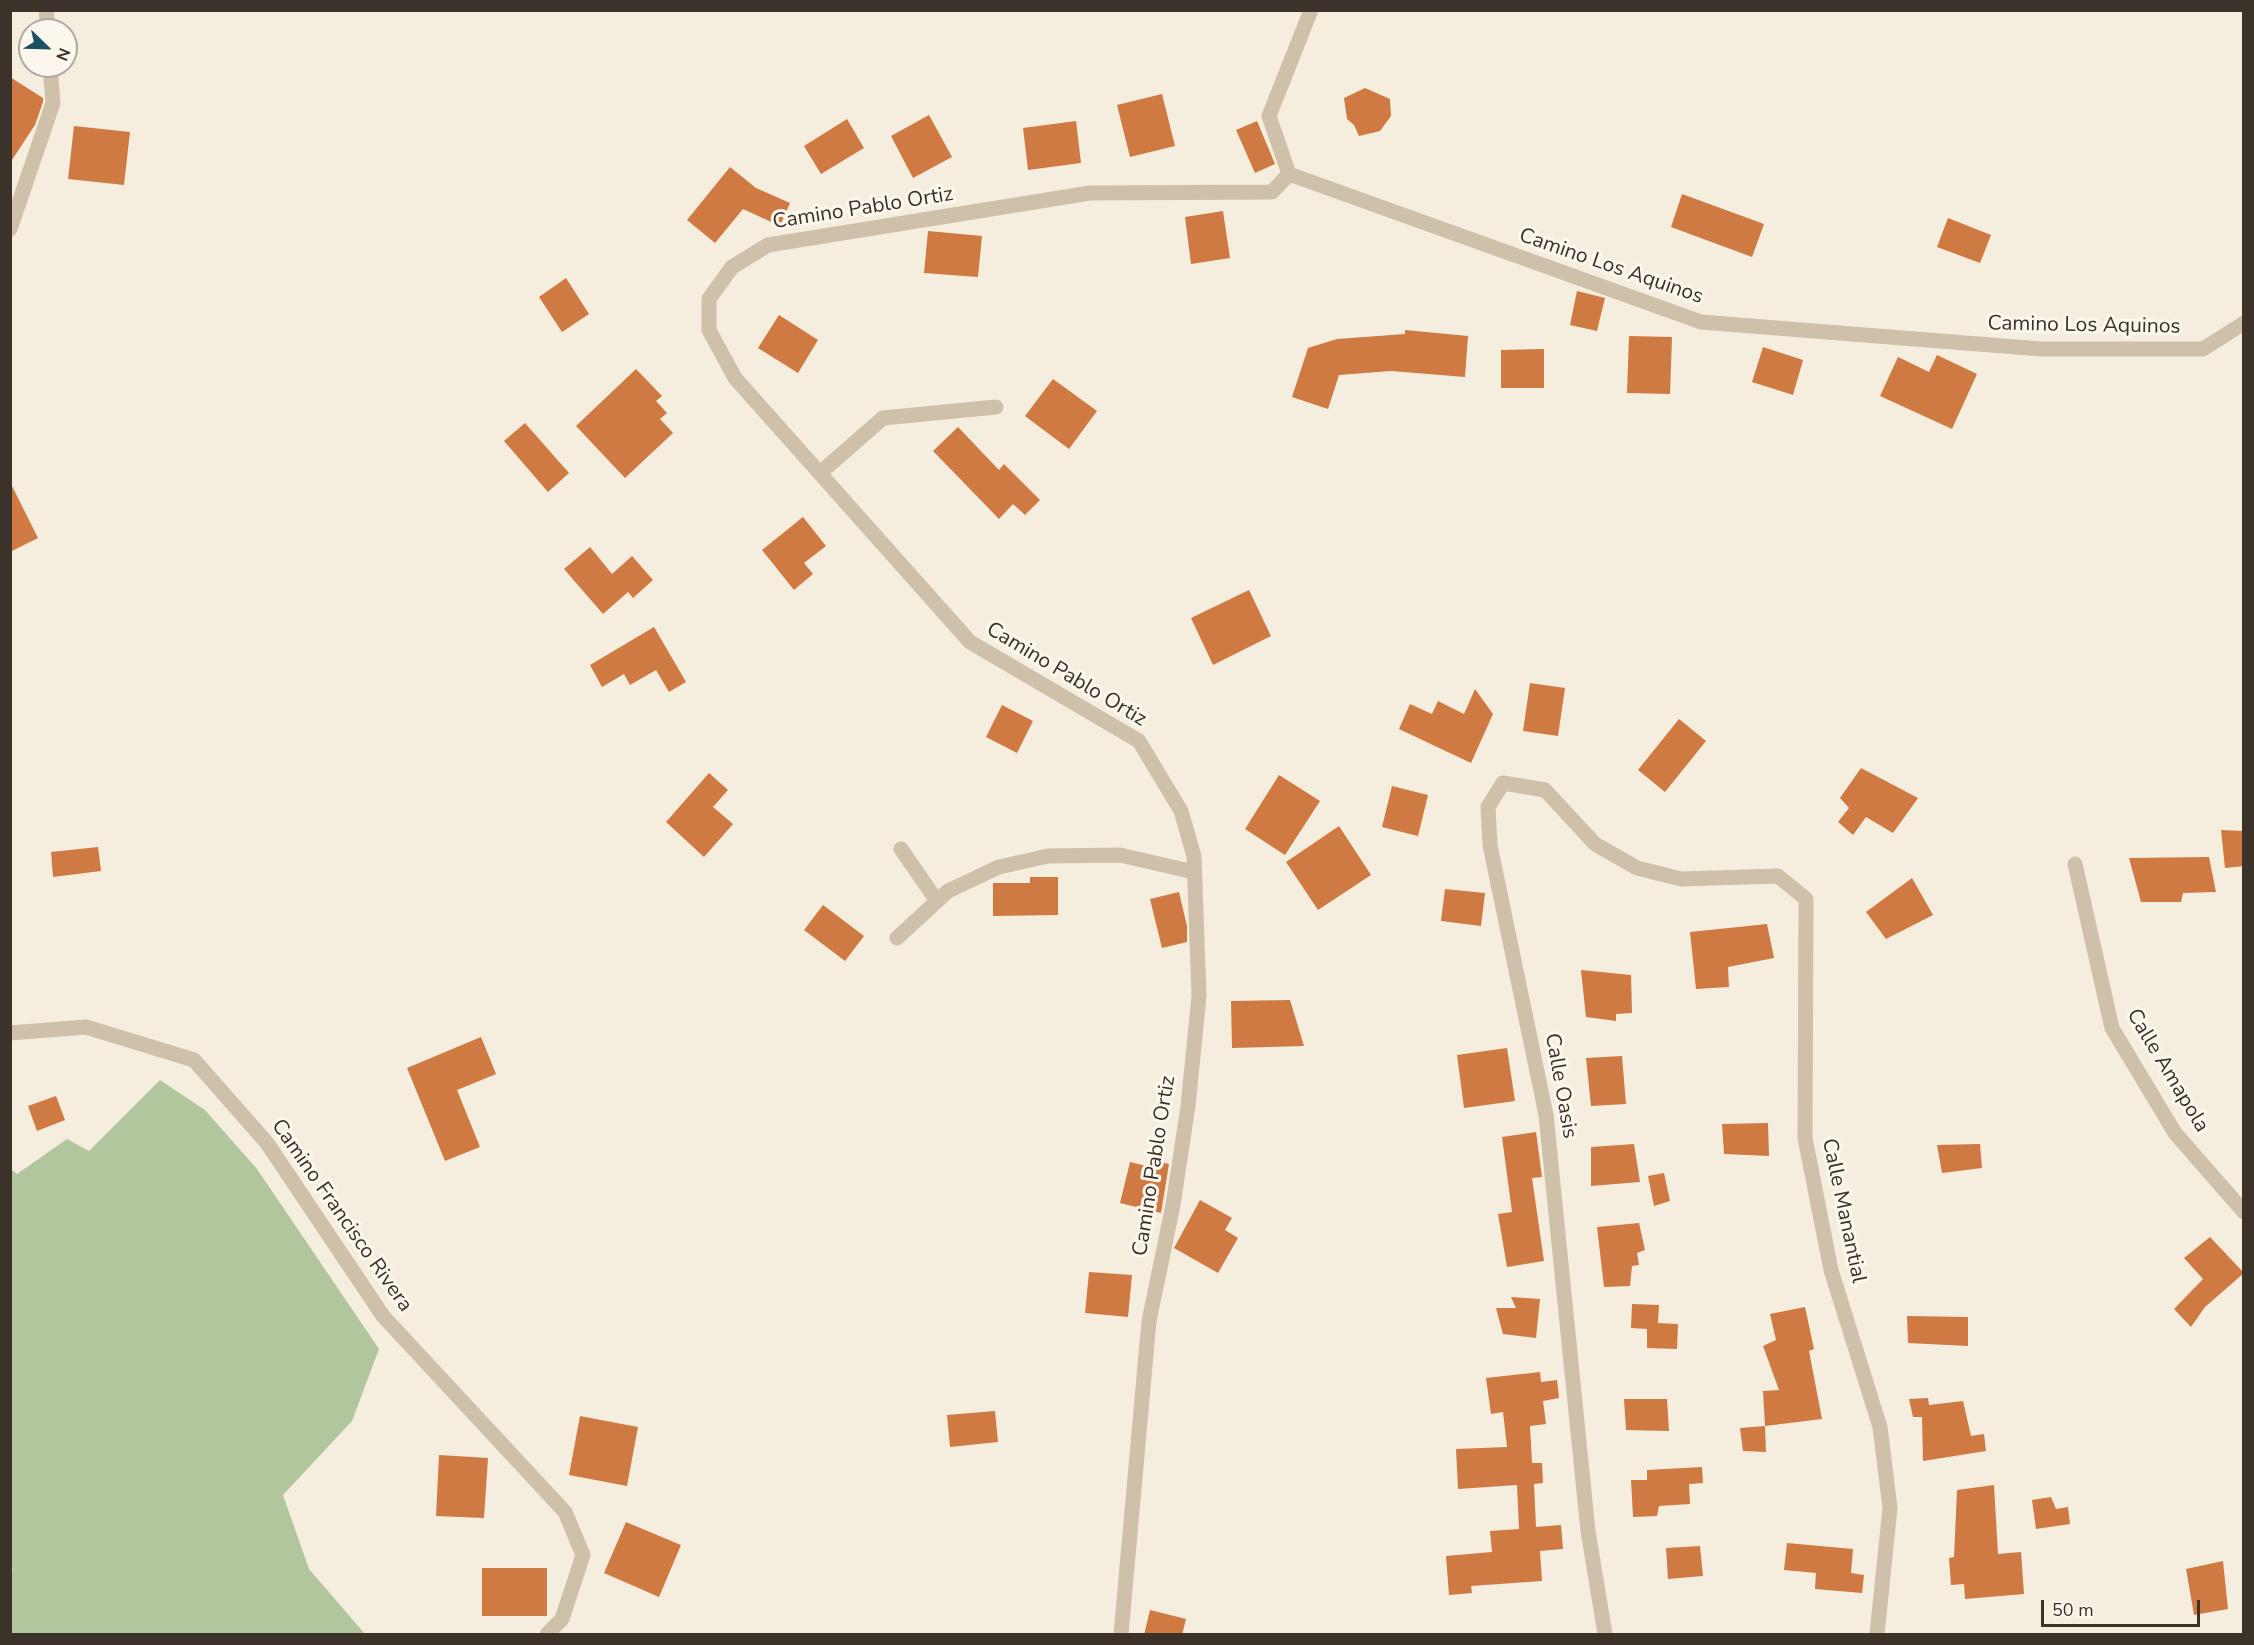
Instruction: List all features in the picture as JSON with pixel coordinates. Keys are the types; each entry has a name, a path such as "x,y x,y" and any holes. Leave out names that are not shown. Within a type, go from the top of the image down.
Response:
{"street":[{"path":"1289,174 1269,116 1311,10"},
{"path":"10,229 53,103 51,78"},
{"name":"Camino Los Aquinos","path":"1289,174 1701,322 2041,349 2203,349 2244,323"},
{"name":"Camino Pablo Ortiz","path":"1120,1635 1149,1321 1188,1106 1199,996 1194,856 1181,811 1139,741 970,642 735,378 709,330 709,299 732,267 768,245 1090,193 1272,192 1289,174"},
{"path":"820,474 883,418 996,407"},
{"name":"Calle Oasis","path":"1605,1635 1588,1531 1546,1115 1490,845 1488,807 1503,783 1545,790 1595,844 1637,868 1681,879 1704,879"},
{"path":"901,849 936,901"},
{"path":"897,938 948,891 999,867 1048,856 1120,855 1194,872"},
{"name":"Calle Amapola","path":"2075,864 2112,1028 2175,1133 2244,1212"},
{"name":"Calle Manantial","path":"1704,879 1778,876 1806,899 1805,1138 1831,1270 1880,1427 1890,1508 1877,1635"},
{"name":"Camino Francisco Rivera","path":"10,1033 86,1027 194,1060 267,1143 383,1316 565,1512 583,1555 562,1619 547,1635"}],"green space":[{"path":"160,1080 205,1110 257,1169 379,1349 352,1421 283,1495 309,1569 365,1634 11,1634 10,1571 13,1570 10,1562 11,1169 17,1174 67,1139 89,1151"}],"building":[{"path":"10,77 43,98 43,102 35,125 10,163"},
{"path":"1365,88 1390,99 1391,116 1380,131 1359,136 1354,125 1347,119 1344,98"},
{"path":"1162,94 1175,146 1130,157 1117,105"},
{"path":"929,115 952,157 913,178 891,136"},
{"path":"847,119 864,148 821,174 804,146"},
{"path":"1076,121 1081,163 1028,170 1023,128"},
{"path":"1257,121 1275,164 1255,173 1236,130"},
{"path":"74,126 130,132 124,185 68,179"},
{"path":"730,167 756,188 790,203 780,226 743,209 715,243 687,220"},
{"path":"1682,194 1764,224 1752,257 1671,227"},
{"path":"1223,211 1230,258 1191,264 1185,217"},
{"path":"1948,218 1991,235 1980,263 1937,247"},
{"path":"928,231 982,236 978,277 924,273"},
{"path":"566,278 589,314 562,332 539,297"},
{"path":"1577,291 1605,298 1597,331 1570,325"},
{"path":"779,315 818,340 798,373 758,348"},
{"path":"1405,330 1468,336 1465,377 1391,371 1339,375 1328,409 1292,397 1308,348 1337,339 1405,334"},
{"path":"1629,336 1672,337 1670,394 1627,393"},
{"path":"1763,347 1803,360 1793,395 1752,382"},
{"path":"1544,349 1544,388 1501,388 1501,350"},
{"path":"1937,355 1977,374 1952,429 1880,396 1898,357 1929,372"},
{"path":"636,369 662,396 656,401 667,413 660,419 673,433 625,478 576,426"},
{"path":"1053,379 1097,411 1069,449 1025,416"},
{"path":"525,423 569,473 548,492 504,441"},
{"path":"958,427 999,470 1004,464 1040,500 1025,515 1013,504 999,519 933,451"},
{"path":"10,482 38,538 10,552"},
{"path":"803,517 826,546 804,563 813,574 794,590 762,550"},
{"path":"590,547 612,574 632,556 653,580 633,598 628,592 603,614 564,569"},
{"path":"1249,590 1271,636 1213,665 1191,618"},
{"path":"654,627 686,682 669,692 656,670 630,685 624,674 602,687 590,665"},
{"path":"1530,683 1565,688 1558,736 1523,731"},
{"path":"1475,689 1493,714 1471,763 1399,729 1410,704 1432,714 1438,701 1464,714"},
{"path":"1002,705 1033,721 1017,753 986,737"},
{"path":"1679,719 1706,741 1665,792 1638,770"},
{"path":"1861,768 1918,798 1893,833 1866,817 1853,835 1838,822 1849,808 1840,798"},
{"path":"709,773 728,790 713,807 733,824 704,857 666,822"},
{"path":"1279,775 1320,801 1285,855 1245,829"},
{"path":"1392,786 1428,795 1418,836 1382,827"},
{"path":"1339,826 1371,875 1318,910 1286,862"},
{"path":"2221,830 2244,831 2244,866 2225,868"},
{"path":"98,847 101,871 53,877 51,852"},
{"path":"2209,857 2216,892 2183,893 2181,902 2141,902 2129,858"},
{"path":"1030,877 1058,877 1058,915 993,916 993,883 1030,883"},
{"path":"1912,878 1933,915 1886,939 1866,912"},
{"path":"1445,889 1485,893 1481,926 1441,921"},
{"path":"1179,892 1187,926 1187,942 1162,948 1150,899"},
{"path":"823,905 864,936 845,961 804,930"},
{"path":"1767,924 1774,958 1728,967 1729,987 1696,989 1690,932"},
{"path":"1581,970 1631,975 1632,1013 1616,1014 1616,1021 1586,1017"},
{"path":"1290,1000 1304,1046 1232,1048 1231,1001"},
{"path":"481,1037 496,1074 457,1090 480,1147 445,1161 407,1068"},
{"path":"1507,1048 1515,1101 1464,1108 1457,1055"},
{"path":"1622,1056 1626,1104 1591,1106 1586,1058"},
{"path":"56,1096 65,1120 37,1131 28,1106"},
{"path":"1768,1123 1769,1156 1724,1154 1722,1124"},
{"path":"1536,1132 1542,1177 1532,1178 1544,1261 1507,1267 1498,1214 1512,1212 1502,1137"},
{"path":"1634,1144 1640,1182 1591,1186 1591,1147"},
{"path":"1980,1144 1982,1168 1942,1173 1937,1145"},
{"path":"1152,1160 1169,1164 1161,1213 1120,1203 1130,1162 1150,1167"},
{"path":"1664,1173 1670,1201 1654,1206 1648,1176"},
{"path":"1200,1200 1232,1218 1225,1230 1238,1238 1218,1273 1174,1248"},
{"path":"1639,1223 1645,1250 1637,1253 1639,1265 1632,1266 1630,1286 1604,1287 1597,1227"},
{"path":"2210,1237 2244,1273 2205,1307 2191,1327 2174,1309 2203,1279 2184,1258"},
{"path":"1089,1272 1132,1275 1128,1317 1085,1313"},
{"path":"1511,1297 1540,1299 1536,1338 1503,1334 1496,1308 1516,1308"},
{"path":"1632,1304 1659,1305 1658,1323 1678,1324 1677,1349 1647,1348 1647,1329 1631,1328"},
{"path":"1805,1307 1814,1349 1809,1351 1822,1419 1765,1426 1763,1391 1779,1390 1763,1346 1776,1340 1770,1314"},
{"path":"1907,1316 1968,1317 1968,1346 1908,1343"},
{"path":"1540,1372 1541,1382 1557,1380 1559,1398 1543,1401 1546,1424 1530,1426 1532,1463 1542,1463 1543,1483 1534,1484 1536,1527 1561,1525 1563,1549 1540,1551 1542,1581 1471,1586 1472,1593 1449,1595 1446,1556 1492,1552 1490,1531 1519,1529 1517,1485 1458,1489 1456,1449 1507,1447 1503,1412 1491,1414 1486,1378"},
{"path":"1928,1398 1929,1405 1963,1401 1971,1436 1984,1434 1986,1451 1923,1461 1922,1417 1913,1417 1909,1399"},
{"path":"1624,1399 1667,1399 1669,1431 1626,1430"},
{"path":"995,1411 998,1442 950,1447 947,1415"},
{"path":"580,1416 638,1427 627,1486 569,1475"},
{"path":"1765,1426 1766,1452 1743,1451 1740,1428"},
{"path":"439,1455 488,1458 484,1518 436,1516"},
{"path":"1702,1467 1703,1483 1689,1484 1690,1504 1659,1506 1657,1516 1633,1517 1631,1480 1647,1480 1647,1470"},
{"path":"1994,1485 1998,1554 2021,1552 2024,1594 1965,1599 1964,1584 1951,1585 1949,1558 1954,1557 1957,1490"},
{"path":"2051,1497 2056,1509 2068,1507 2070,1524 2036,1529 2032,1500"},
{"path":"626,1522 681,1545 659,1597 604,1573"},
{"path":"1787,1543 1853,1549 1851,1573 1864,1575 1862,1593 1815,1589 1816,1573 1784,1570"},
{"path":"1700,1546 1703,1576 1668,1579 1666,1548"},
{"path":"2223,1561 2228,1609 2194,1615 2186,1569"},
{"path":"482,1568 547,1568 547,1616 482,1616"},
{"path":"1150,1610 1186,1619 1182,1635 1144,1635"}]}
